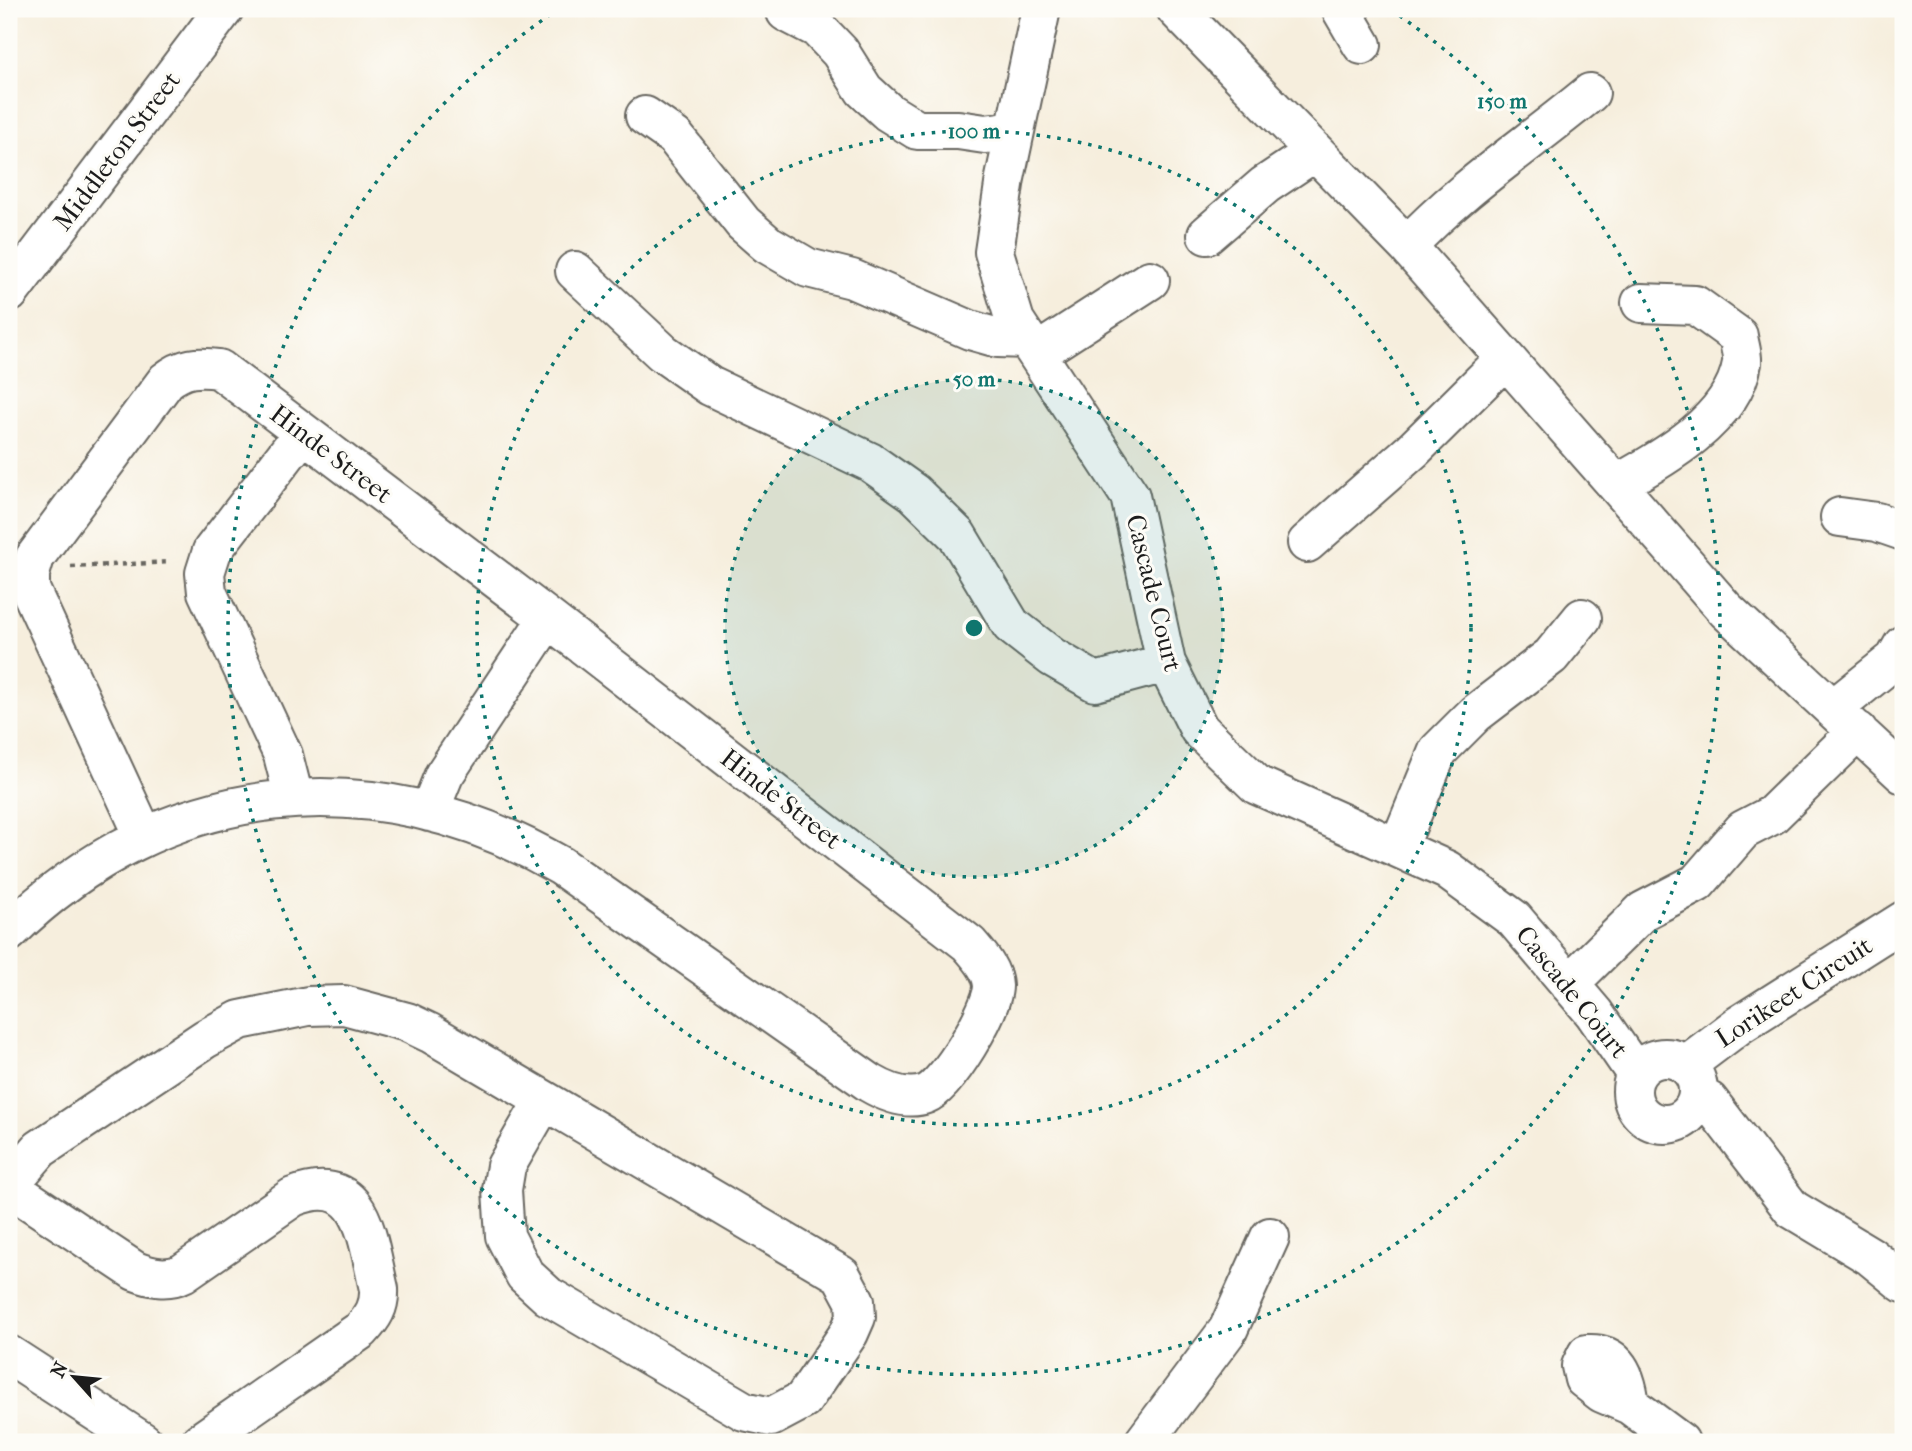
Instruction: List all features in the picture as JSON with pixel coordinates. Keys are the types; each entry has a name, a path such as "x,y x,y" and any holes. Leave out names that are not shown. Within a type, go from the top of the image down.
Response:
{"street":[{"name":"Middleton Street","path":"9,293 224,9"},
{"name":"Cascade Court","path":"1041,9 993,252 1015,321 1130,496 1166,663 1199,729 1257,785 1447,870 1514,919 1626,1056 1636,1074"},
{"path":"1176,9 1407,246 1504,360 1727,610 1903,774"},
{"path":"1341,9 1362,45"},
{"path":"786,12 817,28 840,52 864,90 888,112 917,130 958,130 985,134 1015,130"},
{"path":"1407,246 1465,190 1506,162 1590,93"},
{"path":"645,116 675,137 743,223 767,244 808,268 852,279 970,330 1032,346 1150,280"},
{"path":"1207,234 1265,185 1313,152"},
{"path":"575,271 663,353 710,386 870,462 914,493 957,535 1011,625 1052,657 1095,682 1166,663"},
{"path":"1617,484 1664,458 1706,422 1730,396 1742,361 1738,336 1695,304 1641,303"},
{"path":"1307,543 1413,450 1504,360"},
{"name":"Hinde Street","path":"9,932 64,886 144,836 192,817 271,800 331,796 401,805 429,812 491,832 561,866 870,1083 891,1093 914,1097 931,1091 984,1019 991,1003 993,983 985,961 969,944 548,618 219,369 190,368 176,373 166,381 35,557 32,569"},
{"path":"294,798 283,755 207,592 205,573 207,561 303,433"},
{"path":"1840,517 1877,522 1903,531"},
{"path":"32,569 30,589 144,836"},
{"path":"429,812 444,775 548,618"},
{"path":"1398,848 1438,751 1475,714 1551,656 1582,618"},
{"path":"1569,984 1643,911 1697,883 1743,830 1772,815 1895,659 1903,645"},
{"name":"Lorikeet Circuit","path":"1692,1081 1739,1025 1903,921"},
{"path":"200,1442 361,1330 370,1321 380,1299 379,1289 358,1211 340,1195 319,1189 306,1192 293,1197 183,1273 175,1277 157,1278 135,1271 9,1186 40,1149 205,1039 240,1020 308,1006 344,1006 407,1022 841,1275 855,1301 856,1317 849,1333 803,1400 771,1417 744,1411 534,1287 505,1236 502,1190 506,1166 543,1102"},
{"path":"1692,1081 1686,1118 1676,1123 1651,1122 1635,1107 1633,1083 1636,1074 1647,1063 1656,1059 1673,1059 1692,1081 1709,1101 1792,1209 1870,1256 1903,1283"},
{"path":"1144,1442 1228,1330 1270,1237"},
{"path":"9,1355 144,1442"},
{"path":"1630,1405 1680,1442"}],"path":[{"path":"32,569 207,561"}]}
